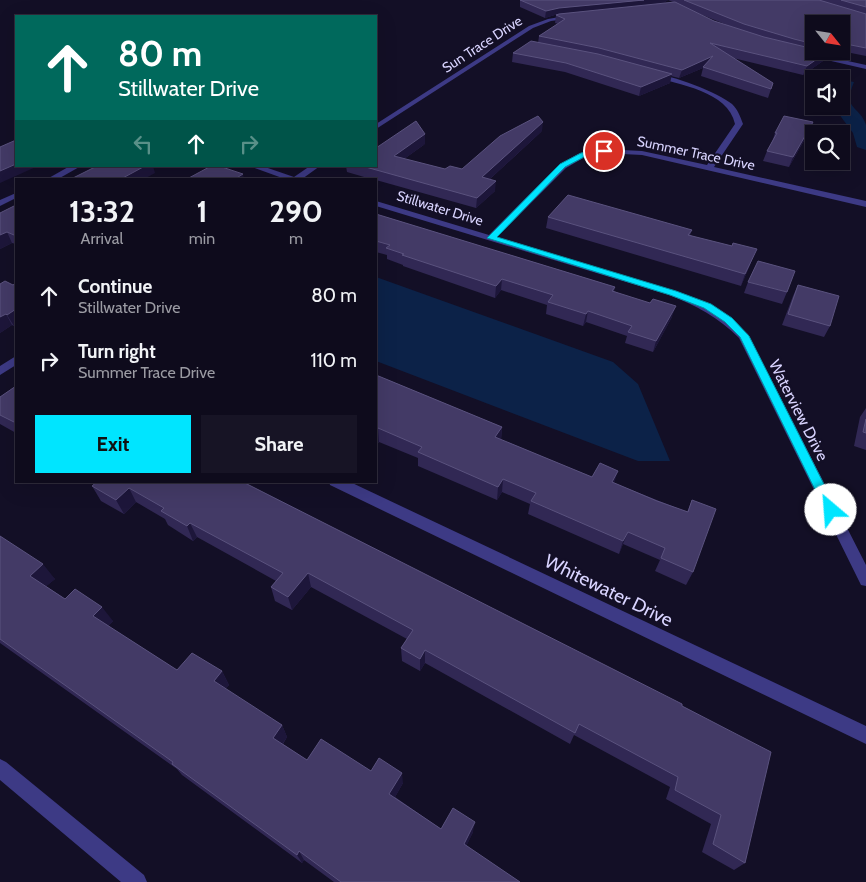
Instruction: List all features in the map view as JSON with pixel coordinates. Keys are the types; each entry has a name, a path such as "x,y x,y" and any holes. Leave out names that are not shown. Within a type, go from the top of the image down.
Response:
{"street":[{"name":"Sun Trace Drive","path":"377,126 536,24 558,18 577,16"},
{"path":"508,42 517,44"},
{"path":"802,53 866,67"},
{"path":"644,72 708,93 730,106 737,114 739,124 710,168"},
{"name":"Summer Trace Drive","path":"491,238 563,166 584,155 604,151 628,151 866,204"},
{"path":"53,178 75,167"},
{"path":"256,167 292,178"},
{"path":"297,178 314,167"},
{"path":"0,203 15,196"},
{"name":"Stillwater Drive","path":"377,203 673,293 699,303 728,320 744,336"},
{"name":"Waterview Drive","path":"744,336 866,580"},
{"path":"0,371 15,361"},
{"name":"Whitewater Drive","path":"339,483 866,735"},
{"path":"0,768 137,882"}],"water":[{"path":"850,81 854,82 850,98"},
{"path":"850,98 853,107 860,114 866,125 866,150 857,147 850,125 847,125 840,115 850,115"},
{"path":"377,277 613,362 638,384 670,461 638,461 377,361"}],"building":[{"path":"520,0 644,0 559,8 546,11"},
{"path":"684,0 819,0 866,14 866,48 850,45 850,15 805,15 805,42 744,24"},
{"path":"841,0 866,0 866,7"},
{"path":"675,2 714,21 764,37 805,47 805,60 816,60 807,66 710,43 773,83 771,89 703,67 713,56 682,70 599,48 539,36 565,19 556,15"},
{"path":"531,41 598,54 672,74 641,87 566,63 513,53"},
{"path":"538,116 543,122 482,177 496,181 477,198 366,167 377,167 377,147 416,121 425,134 394,156 445,169 450,166 462,169 500,136"},
{"path":"784,116 813,122 811,125 805,125 805,136 793,157 767,151 777,133 775,133"},
{"path":"15,140 15,164 0,171 0,147"},
{"path":"95,167 143,167 123,178 73,178"},
{"path":"209,167 222,167 243,174 237,178 189,178"},
{"path":"568,195 692,230 688,235 732,246 733,243 757,249 745,274 548,217"},
{"path":"15,206 14,235 7,232 0,235 0,213"},
{"path":"377,214 615,287 612,291 650,303 653,299 676,306 656,341 628,332 632,326 588,311 586,314 548,302 553,295 502,279 496,286 386,248 390,245 377,241"},
{"path":"758,261 795,271 787,292 748,282"},
{"path":"5,281 13,285 15,284 15,310 0,317 0,284"},
{"path":"798,285 839,296 830,326 788,314"},
{"path":"377,375 502,427 495,437 592,477 600,463 618,471 612,482 657,501 688,512 692,500 716,509 693,572 661,558 665,548 628,532 623,541 531,501 536,493 503,479 498,487 418,452 422,447 378,428 377,430"},
{"path":"15,387 15,422 0,415 0,397"},
{"path":"866,419 866,433 863,432"},
{"path":"96,483 245,483 682,704 682,706 771,752 745,863 713,844 721,815 675,790 678,777 579,724 575,733 425,650 420,659 401,648 413,630 308,573 288,597 271,587 283,573 190,523 187,526 161,511 164,508 129,488 116,500 92,486"},
{"path":"0,536 43,564 30,576 65,599 75,589 102,607 93,616 177,670 192,653 222,671 214,681 282,725 273,738 307,760 321,739 371,771 379,758 402,773 389,794 441,829 453,808 475,822 464,844 520,882 341,882 299,851 297,855 172,764 173,762 0,639"}],"route":[{"path":"604,151 574,158 563,166 491,238 673,293 708,306 728,320 744,336 831,510"}]}
